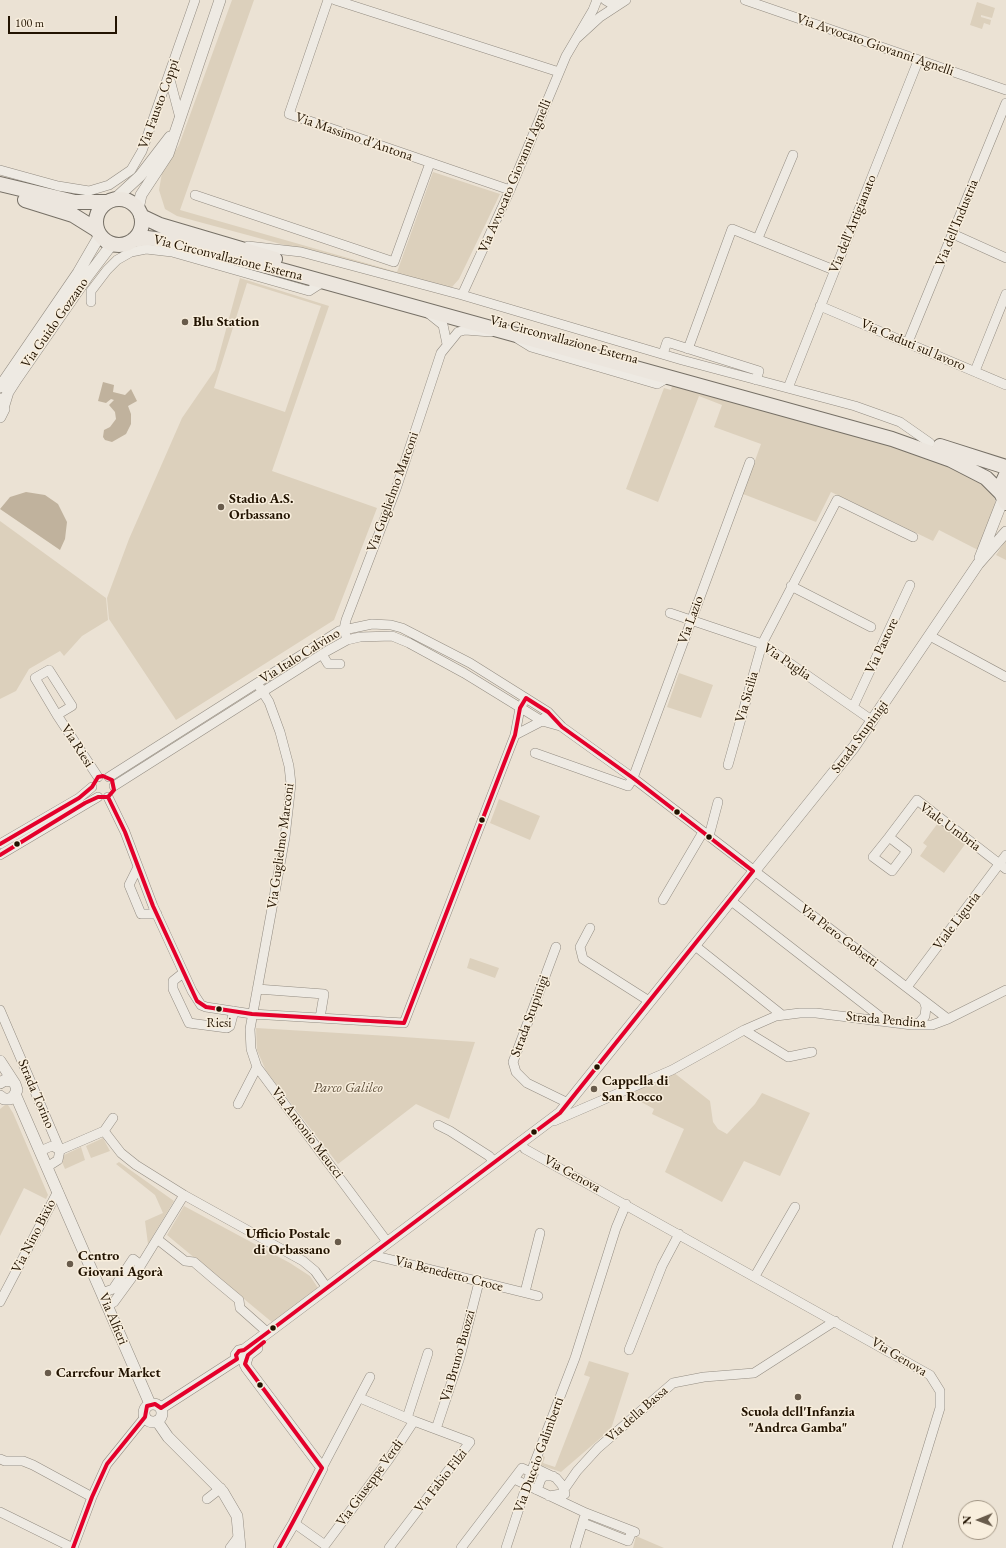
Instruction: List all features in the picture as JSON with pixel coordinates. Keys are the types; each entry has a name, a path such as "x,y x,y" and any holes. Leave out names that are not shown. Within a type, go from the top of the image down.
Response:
{"main road":[{"name":"Via Circonvallazione Esterna","path":"0,184 75,202 128,201 139,213 160,225 199,237 295,265 810,407 1006,467"},
{"path":"0,193 73,214 99,232 112,244"},
{"path":"99,232 96,217 102,206 111,201"},
{"name":"Via Circonvallazione Esterna","path":"133,240 140,230 139,213"},
{"name":"Via Circonvallazione Esterna","path":"112,244 126,244 133,240 147,238 163,240 421,308 892,439 951,460 986,478 1004,498"},
{"path":"1004,498 1001,486 1006,476"}],"street":[{"name":"Via Fausto Coppi","path":"0,170 79,190 99,189 123,176 138,161 195,0"},
{"path":"139,213 141,195 168,154 174,132 220,0"},
{"name":"Via Massimo d'Antona","path":"328,0 289,114 510,190"},
{"path":"335,0 559,72"},
{"name":"Via Avvocato Giovanni Agnelli","path":"462,295 510,190 566,56 593,10 597,0"},
{"path":"605,0 610,3 625,1"},
{"name":"Via Avvocato Giovanni Agnelli","path":"745,0 918,61 1006,90"},
{"path":"576,39 600,17 625,1"},
{"name":"Via dell'Artigianato","path":"788,388 918,61"},
{"path":"169,76 180,118"},
{"name":"Via dell'Industria","path":"908,342 1006,103"},
{"path":"111,201 140,176 174,132"},
{"path":"758,238 793,155"},
{"path":"195,195 394,262 430,163"},
{"path":"688,349 732,229 758,238 834,270"},
{"name":"Via Guido Gozzano","path":"0,387 78,273 99,232"},
{"path":"953,234 1006,258"},
{"name":"Via Circonvallazione Esterna","path":"199,237 251,246 301,252 462,295 663,354 855,406 900,422 930,443"},
{"name":"Via Guido Gozzano","path":"0,417 2,401 87,276 112,244"},
{"name":"Via Circonvallazione Esterna","path":"91,302 91,291 107,270 117,260 131,252 146,249 172,252 309,291 323,282"},
{"path":"975,371 1006,294"},
{"name":"Via Caduti sul lavoro","path":"820,306 908,342 1006,385"},
{"path":"421,308 443,325 446,344"},
{"name":"Via Circonvallazione Esterna","path":"465,330 508,332"},
{"name":"Via Guglielmo Marconi","path":"344,629 405,462 437,363 446,344 458,332 465,330"},
{"path":"663,354 667,342 759,371 756,380"},
{"name":"Via Lazio","path":"633,778 750,462"},
{"name":"Strada Stupinigi","path":"978,564 1004,498"},
{"name":"Via Sicilia","path":"728,765 762,644 837,500 913,537"},
{"name":"Strada Stupinigi","path":"161,1408 244,1356 265,1341 269,1331 388,1243 520,1142 545,1125 568,1103 648,1001 824,785 873,721 978,564 1006,532"},
{"name":"Via Pastore","path":"853,707 910,585"},
{"path":"791,586 871,627"},
{"name":"Via Puglia","path":"670,613 762,644 873,721"},
{"name":"Via Italo Calvino","path":"109,778 316,644 344,629 372,624 391,625 402,628 470,664 548,712 562,727 633,778 753,871"},
{"path":"344,629 347,640"},
{"name":"Via Italo Calvino","path":"108,797 114,790 114,786 322,654 347,640 374,636 392,636 409,643 464,673 542,721 562,727"},
{"path":"930,636 1006,676"},
{"name":"Via Italo Calvino","path":"322,654 328,664 340,664"},
{"name":"Via Riesi","path":"57,715 72,706 49,670 35,678 57,715 98,777"},
{"name":"Via Guglielmo Marconi","path":"252,1014 285,837 290,784 289,766 282,739 269,702 257,683"},
{"path":"0,855 98,797 108,797 125,832 157,914 183,973 200,1005 252,1014 404,1023 515,735 520,708 526,698"},
{"path":"515,735 542,721 548,712"},
{"path":"535,753 628,786 633,778"},
{"path":"0,844 79,798 92,787 93,783 98,777 109,778 114,786"},
{"path":"92,787 94,793 98,797"},
{"name":"Viale Umbria","path":"889,837 917,800 1003,866"},
{"path":"663,900 706,834 718,802"},
{"name":"Viale Liguria","path":"907,987 1003,866 1006,855"},
{"path":"138,867 129,885 141,914 157,914"},
{"name":"Via Piero Gobetti","path":"753,871 948,1019"},
{"path":"730,900 887,1022"},
{"path":"590,928 580,946 582,959 648,1001"},
{"path":"694,945 782,1015"},
{"name":"Strada Stupinigi","path":"556,947 513,1062 516,1072 523,1080 568,1103"},
{"path":"183,973 173,981 173,989 189,1022 227,1028 230,1026 234,1011"},
{"path":"257,989 324,994 320,1018"},
{"name":"Strada Pendina","path":"545,1125 672,1070 744,1030 765,1020 782,1015 816,1013 914,1025 932,1025 948,1019 1006,990"},
{"path":"914,1025 920,1022 925,1016 926,1007 924,1001"},
{"name":"Strada Torino","path":"0,1010 60,1150"},
{"name":"Via Antonio Meucci","path":"252,1014 249,1040 257,1067 388,1243"},
{"path":"744,1030 788,1057 812,1052"},
{"name":"Strada Torino","path":"0,1061 4,1082"},
{"path":"238,1104 257,1067"},
{"name":"Strada Torino","path":"0,1070 4,1082"},
{"name":"Via Alfieri","path":"4,1082 16,1087 16,1094 40,1151 150,1404"},
{"path":"0,1097 8,1099 16,1094"},
{"path":"40,1151 52,1146 60,1150 104,1131 113,1118"},
{"path":"438,1125 446,1128 489,1156 494,1162"},
{"path":"104,1131 121,1152 136,1165 184,1195 303,1261 315,1271 327,1288"},
{"name":"Via Genova","path":"520,1142 525,1149 923,1370 934,1380 940,1391 941,1401 938,1415 898,1545"},
{"path":"47,1167 58,1160 60,1150"},
{"name":"Via Nino Bixio","path":"0,1302 58,1191"},
{"path":"107,1306 114,1302 116,1292 141,1265 184,1195"},
{"name":"Via Duccio Galimberti","path":"506,1548 532,1470 573,1362 616,1228 626,1204"},
{"path":"755,1276 795,1206"},
{"path":"525,1292 540,1233"},
{"path":"629,1350 662,1266 679,1234"},
{"path":"157,1239 185,1261 194,1262 239,1300 240,1308 269,1331"},
{"name":"Via Benedetto Croce","path":"372,1255 538,1296"},
{"name":"Via Bruno Buozzi","path":"436,1429 460,1357 479,1282"},
{"path":"102,1293 116,1292"},
{"name":"Via della Bassa","path":"564,1492 577,1471 598,1448 673,1383 704,1377 754,1373 835,1321"},
{"name":"Via Giuseppe Verdi","path":"294,1523 325,1545 389,1459 411,1420 428,1353"},
{"path":"244,1356 246,1368 322,1468"},
{"path":"279,1548 294,1523 370,1377"},
{"path":"360,1398 436,1429"},
{"path":"150,1404 155,1404 161,1408 162,1414 157,1421 150,1421 145,1416 144,1410 150,1404"},
{"path":"0,1512 73,1548 92,1497 107,1464 145,1416"},
{"path":"157,1421 168,1436 221,1488 235,1510 239,1522 240,1548"},
{"name":"Via Fabio Filzi","path":"388,1548 470,1442 436,1429"},
{"path":"2,1462 23,1461 92,1497"},
{"path":"460,1548 522,1468 556,1478 564,1492 564,1502"},
{"name":"Via della Bassa","path":"537,1490 541,1479 544,1476 556,1478 577,1471"},
{"path":"514,1479 586,1513 634,1531 628,1541 583,1523"},
{"path":"207,1499 221,1488"},
{"path":"549,1496 558,1496 564,1492"},
{"path":"576,1548 586,1513"},
{"path":"230,1548 239,1536"}],"green space":[{"path":"232,0 254,0 180,210 397,272 433,172 500,194 459,279 452,287 440,287 177,216 165,209 159,190 162,173 179,145"},
{"path":"977,2 995,8 992,18 981,15 981,17 991,20 990,25 984,23 982,29 970,25"},
{"path":"240,278 329,306 272,471 377,508 334,620 176,720 109,619 107,598 129,539 182,418 215,370","holes":["247,283 321,306 285,412 214,388"]},
{"path":"673,382 801,417 952,464 983,482 994,494 996,507 978,550 939,530 933,541 831,492 816,522 743,494 761,444 714,427 722,405 699,396 658,502 626,489 664,388 671,390"},
{"path":"0,521 106,598 108,620 82,636 64,656 60,651 29,669 16,691 0,699"},
{"path":"1006,540 1006,560 996,555"},
{"path":"679,673 713,685 701,718 667,707"},
{"path":"499,799 540,816 530,840 490,823"},
{"path":"938,823 966,843 944,873 920,856 927,846 923,843"},
{"path":"470,958 499,968 495,978 467,968"},
{"name":"Parco Galileo","path":"256,1028 475,1042 449,1119 416,1104 338,1164 266,1071 257,1050"},
{"path":"673,1072 710,1101 713,1122 718,1129 727,1134 755,1104 762,1093 810,1113 780,1176 744,1161 722,1202 665,1172 684,1129 652,1114 654,1109 623,1092"},
{"path":"5,1105 8,1105 13,1113 48,1195 46,1199 24,1188 0,1236 0,1109"},
{"path":"103,1138 110,1151 91,1158 86,1146"},
{"path":"81,1147 85,1160 65,1169 62,1162 64,1155"},
{"path":"119,1162 174,1201 148,1244 145,1221 163,1213 155,1195 116,1164"},
{"path":"184,1206 290,1263 310,1276 318,1288 273,1323 167,1235"},
{"path":"589,1361 629,1373 611,1429 561,1472 540,1465 543,1456 545,1457 543,1463 555,1467 590,1377 584,1375"},
{"path":"636,1536 664,1548 633,1548"}],"shaded area":[{"path":"103,382 114,385 113,392 125,395 131,389 137,401 128,406 131,414 131,424 126,434 112,442 105,440 103,437 104,430 110,427 116,419 115,412 109,405 114,400 111,399 106,403 98,401"},
{"path":"26,492 45,495 58,504 67,522 65,539 60,550 0,509 10,497"}],"transit line":[{"path":"73,1548 92,1497 107,1464 145,1417 147,1406 155,1404 161,1408 237,1359 236,1355 239,1351 244,1350 271,1330 560,1113 753,871 633,778 562,727 548,712 526,698 520,708 515,735 404,1023 252,1014 206,1007 197,1001 153,906 125,832 108,797"},
{"path":"0,844 79,798 92,787 98,777 103,776 112,780 114,790 108,797 98,797 85,803 0,855"},
{"path":"264,1342 248,1355 245,1364 322,1468 279,1548"}],"place":[{"name":"Blu Station","path":"185,322"},
{"name":"Stadio A.S. Orbassano","path":"221,507"},
{"name":"Riesi","path":"219,1009"},
{"name":"Cappella di San Rocco","path":"594,1089"},
{"name":"Ufficio Postale di Orbassano","path":"338,1242"},
{"name":"Centro Giovani Agorà","path":"70,1264"},
{"name":"Carrefour Market","path":"48,1373"},
{"name":"Scuola dell'Infanzia \"Andrea Gamba\"","path":"798,1397"}]}
